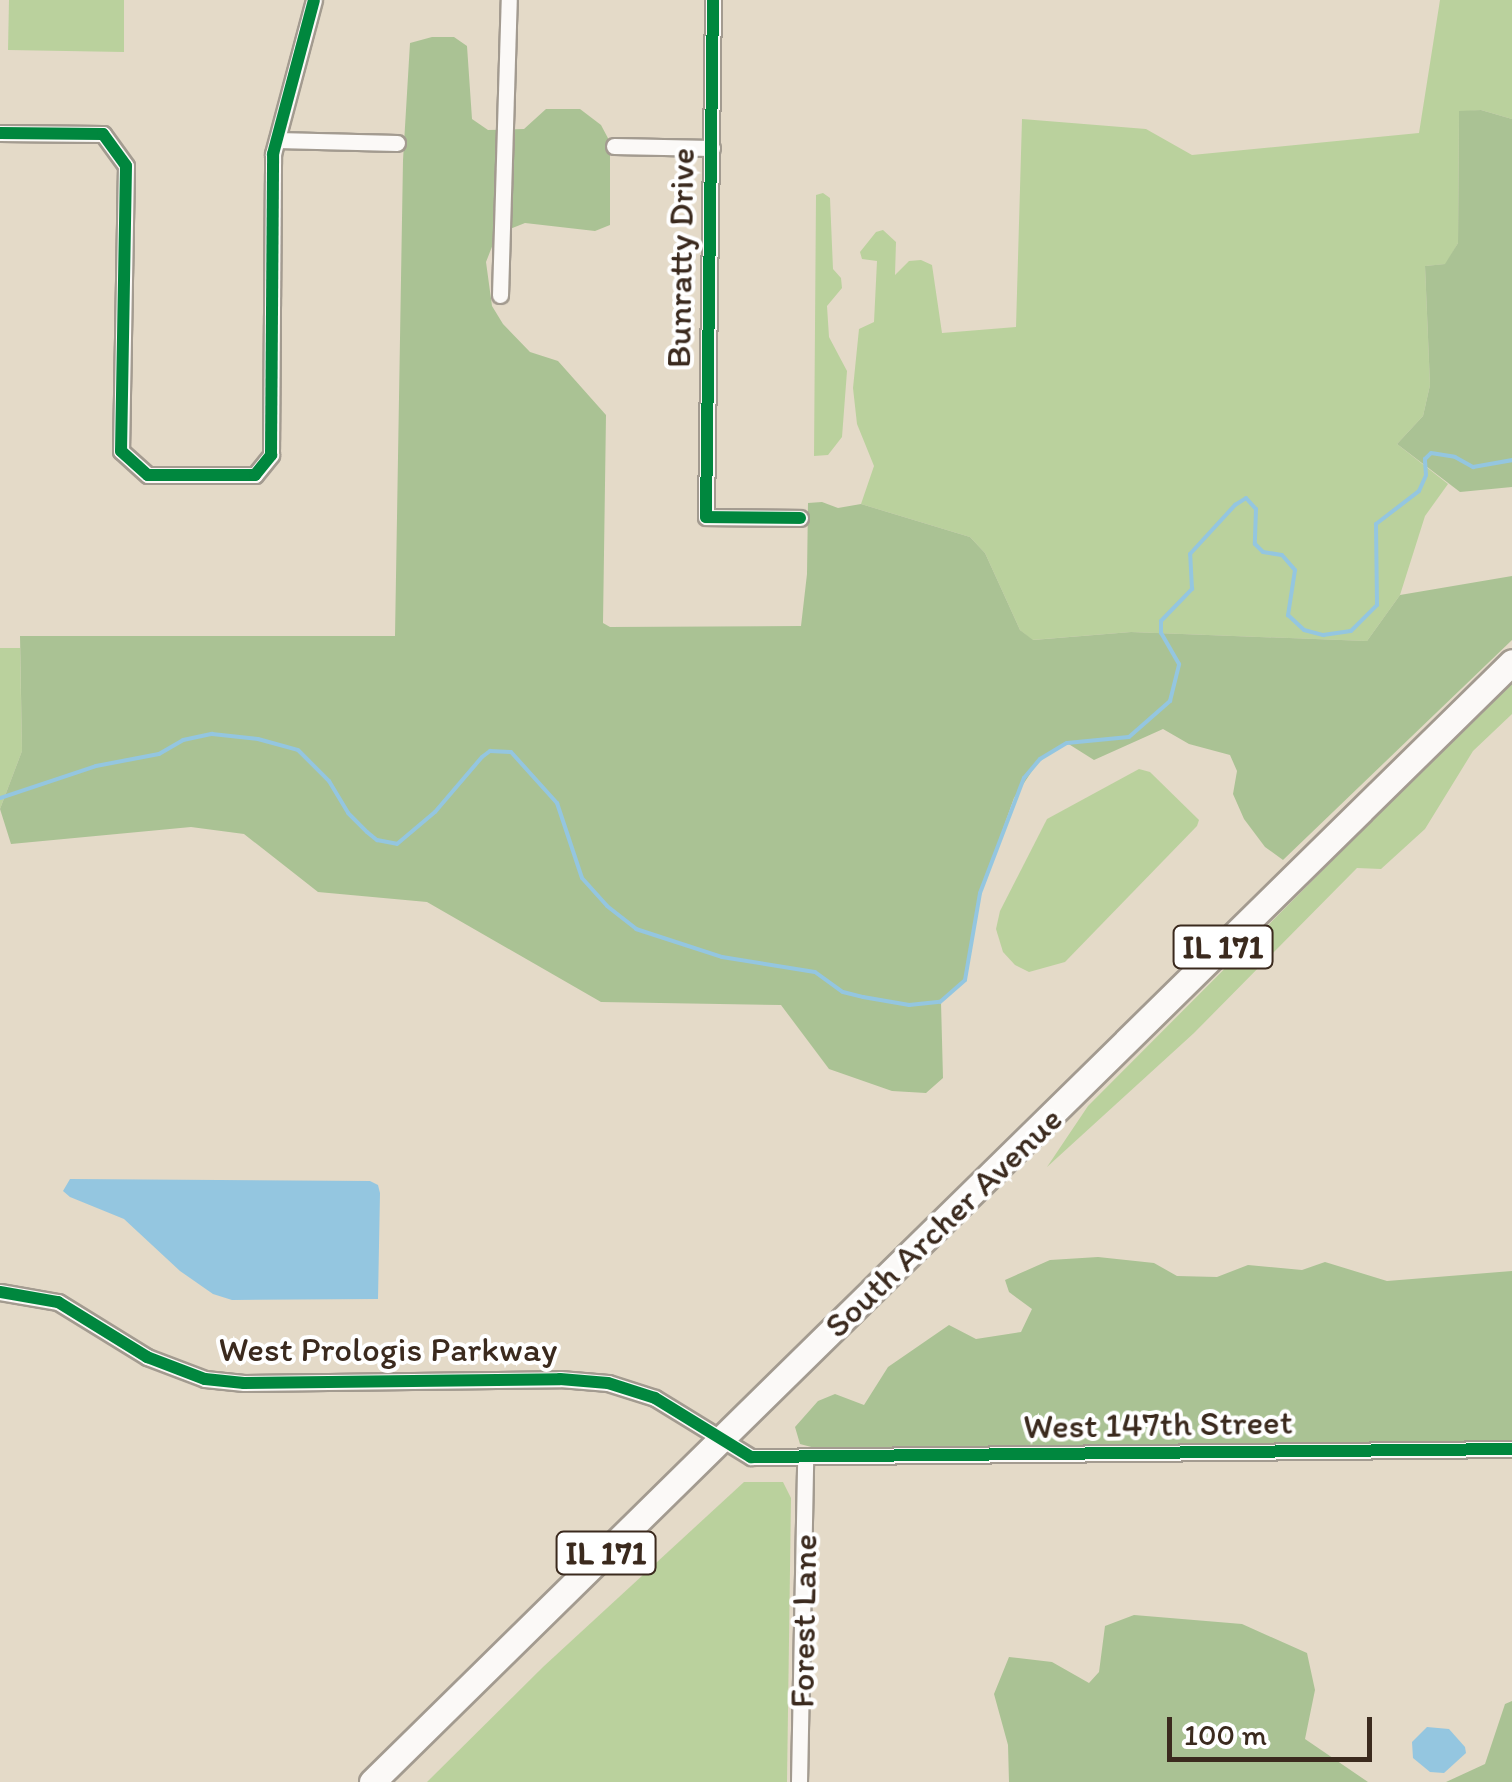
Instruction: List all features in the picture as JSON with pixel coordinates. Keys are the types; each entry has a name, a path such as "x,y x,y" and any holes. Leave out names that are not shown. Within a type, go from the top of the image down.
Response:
{"main road":[{"name":"South Archer Avenue","path":"372,1782 1512,662"}],"street":[{"path":"0,132 104,134 126,166 121,451 148,476 255,476 271,455 277,140 314,0"},
{"path":"500,295 509,0"},
{"name":"Bunratty Drive","path":"712,0 706,516 800,518"},
{"path":"277,140 397,143"},
{"path":"614,146 712,148"},
{"name":"West Prologis Parkway","path":"0,1292 58,1302 146,1357 205,1379 260,1384 585,1380 655,1398 751,1457 805,1459"},
{"name":"West 147th Street","path":"805,1459 1512,1449"},
{"name":"Forest Lane","path":"799,1782 805,1459"}],"green space":[{"path":"9,0 124,0 124,52 8,50"},
{"path":"1440,0 1512,0 1512,119 1481,110 1459,112 1458,243 1446,264 1425,266 1430,385 1423,416 1397,444 1448,484 1425,516 1400,595 1367,641 1131,632 1032,640 1020,630 985,553 970,537 861,504 874,466 857,424 853,388 859,329 874,322 877,261 862,259 860,252 876,232 883,230 896,242 895,275 909,261 921,260 932,265 942,333 1016,327 1022,119 1146,129 1192,155 1419,133"},
{"path":"454,37 467,46 472,119 488,130 524,129 546,109 580,109 601,125 610,142 610,225 595,231 525,223 497,234 486,262 492,306 503,324 530,352 558,361 606,415 603,623 610,627 801,626 807,574 808,503 822,502 838,508 861,504 970,537 985,553 1020,630 1033,640 1131,632 1367,641 1400,595 1512,576 1512,640 1283,860 1265,847 1244,819 1233,794 1237,771 1230,755 1189,744 1163,729 1094,760 1067,743 1040,759 1014,798 980,893 965,980 941,1002 943,1078 926,1093 892,1091 829,1069 781,1005 601,1002 427,902 318,892 244,834 191,827 11,844 0,809 22,751 20,636 395,636 403,160 410,43"},
{"path":"1481,110 1512,119 1512,487 1460,492 1397,444 1423,416 1430,385 1425,266 1445,264 1458,243 1459,111"},
{"path":"823,193 830,198 833,269 841,278 842,288 827,306 829,337 847,371 842,437 828,455 814,456 816,195"},
{"path":"0,648 20,648 22,751 0,809"},
{"path":"1512,680 1512,714 1473,751 1425,829 1381,869 1357,868 1194,1033 1047,1167 1088,1106"},
{"path":"1139,769 1150,772 1199,820 1197,826 1065,962 1029,972 1015,965 1003,952 996,929 1000,911 1047,819"},
{"path":"1098,1257 1154,1263 1177,1276 1217,1277 1248,1265 1302,1270 1325,1262 1387,1281 1512,1271 1512,1449 834,1453 800,1444 795,1427 818,1401 835,1394 864,1405 888,1367 949,1325 976,1339 1021,1332 1032,1309 1009,1292 1005,1280 1050,1260"},
{"path":"744,1482 783,1482 791,1498 787,1782 427,1782 543,1667"},
{"path":"1134,1615 1242,1624 1307,1653 1315,1690 1305,1739 1368,1782 1009,1782 1008,1745 994,1694 1009,1657 1052,1662 1089,1683 1099,1672 1105,1626"},
{"path":"1512,1701 1512,1782 1446,1782 1485,1764 1505,1704"}],"water":[{"path":"70,1179 370,1181 378,1185 380,1193 378,1299 232,1300 213,1294 180,1271 124,1219 70,1197 63,1191"},
{"path":"1427,1727 1449,1729 1465,1747 1466,1753 1444,1773 1430,1772 1413,1758 1412,1742"}],"waterway":[{"path":"0,798 96,766 159,754 183,740 212,734 258,739 298,750 329,781 348,813 367,832 377,840 397,844 435,812 482,757 490,751 511,752 557,803 582,878 607,906 636,929 722,957 815,972 843,992 863,997 909,1005 940,1002 965,980 980,893 1024,778 1040,759 1067,743 1129,737 1170,701 1179,664 1161,633 1161,621 1192,589 1190,554 1235,505 1246,498 1256,509 1255,544 1263,552 1282,555 1295,570 1288,615 1304,630 1323,635 1351,631 1377,605 1376,524 1419,491 1426,475 1425,459 1431,453 1455,457 1473,467 1512,460"}],"cycle path":[{"path":"0,133 103,134 126,166 121,451 148,475 255,475 271,455 273,154 314,0"},
{"path":"713,0 706,517 800,518"},
{"path":"0,1292 58,1302 147,1357 205,1379 244,1383 560,1379 608,1383 655,1398 751,1457 1512,1449"}]}
